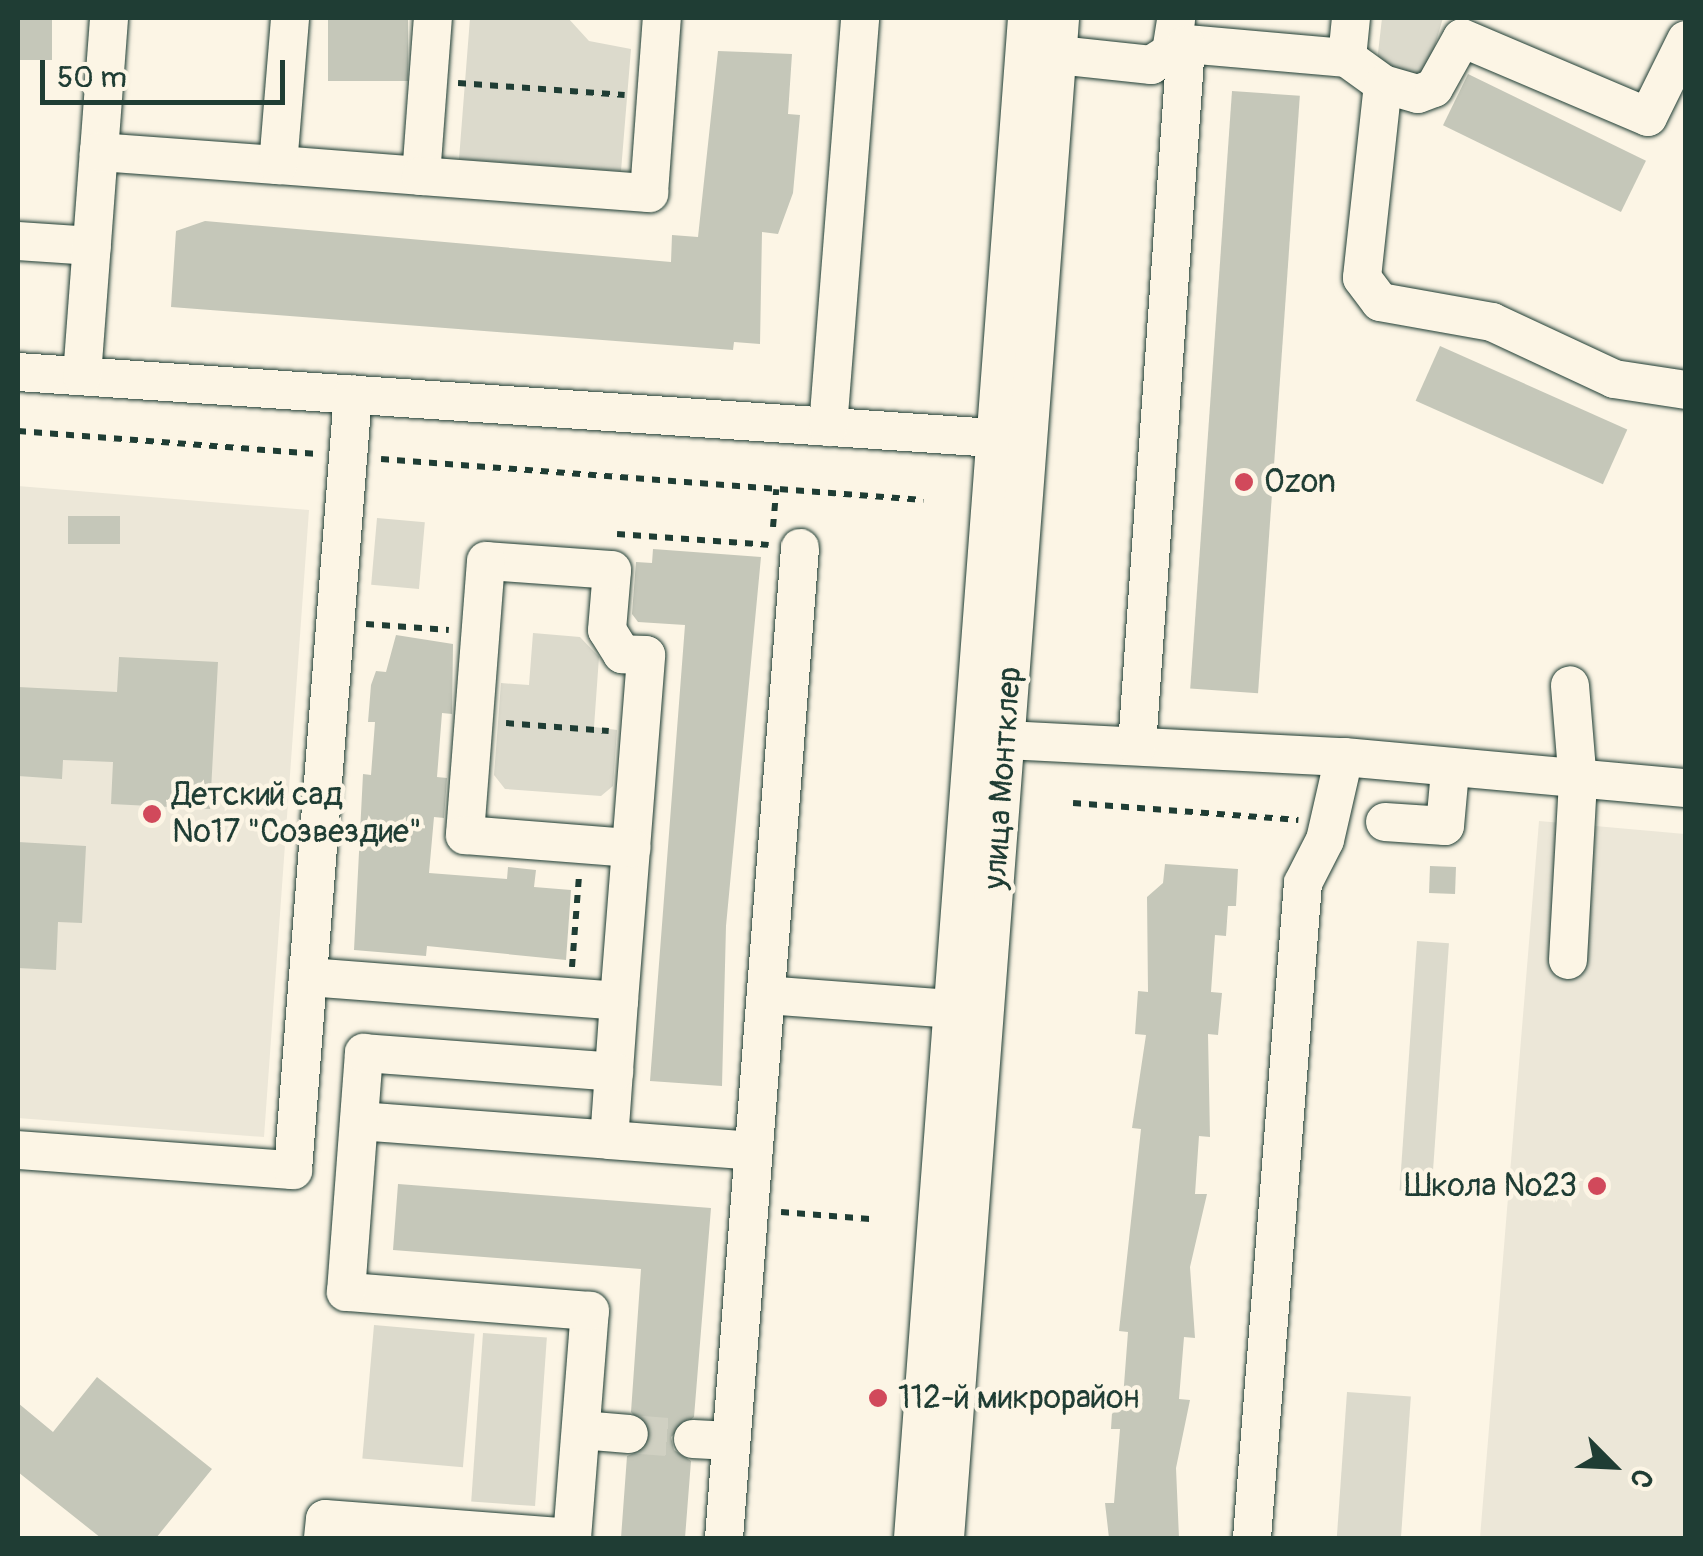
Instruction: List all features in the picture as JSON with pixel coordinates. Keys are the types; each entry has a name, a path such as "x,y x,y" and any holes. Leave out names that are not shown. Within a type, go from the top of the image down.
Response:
{"street":[{"path":"82,376 110,18"},
{"path":"278,165 290,18"},
{"path":"421,176 433,18"},
{"path":"99,152 648,194 662,18"},
{"path":"828,427 860,18"},
{"name":"улица Монтклер","path":"913,1538 1027,18"},
{"name":"улица Монтклер","path":"945,1538 1060,18"},
{"path":"1348,58 1351,18"},
{"path":"1665,18 1686,31"},
{"path":"1179,35 1348,58 1384,84 1418,94 1434,88 1464,28 1640,117 1653,115 1686,40"},
{"path":"1058,55 1152,65 1179,35"},
{"path":"1137,746 1179,35"},
{"path":"1384,84 1362,278 1372,295 1390,306 1503,326 1614,379 1686,390"},
{"path":"18,240 92,246"},
{"path":"18,372 994,438"},
{"path":"18,1150 293,1170 352,394"},
{"path":"724,1538 766,995 786,546"},
{"path":"608,1140 614,1072 646,655 622,654 607,630 612,570 486,561 464,835 631,848"},
{"path":"1568,960 1578,783 1570,685"},
{"path":"1005,740 1344,756 1578,783 1686,788"},
{"path":"1252,1538 1303,883 1329,822 1344,756"},
{"path":"1385,822 1444,826 1450,771"},
{"path":"308,977 619,1001"},
{"path":"766,995 951,1010"},
{"path":"324,1538 325,1519 572,1538 590,1311 346,1292 364,1053 614,1072"},
{"path":"359,1121 754,1151"},
{"path":"580,1430 629,1434"},
{"path":"693,1439 731,1442"}],"path":[{"path":"428,80 656,98"},
{"path":"18,431 924,500"},
{"path":"612,570 615,534 786,546 776,489"},
{"path":"335,622 480,632"},
{"path":"474,720 640,733"},
{"path":"1073,803 1329,822"},
{"path":"570,997 582,844"},
{"path":"749,1210 870,1219"}],"shaded area":[{"path":"470,18 568,18 589,41 631,49 621,171 459,159"},
{"path":"1382,18 1443,18 1428,69 1415,77 1377,62"},
{"name":"Детский сад №17 \"Созвездие\"","path":"18,486 309,510 264,1137 18,1118"},
{"path":"377,518 425,522 419,589 371,585"},
{"path":"533,633 580,637 599,657 594,727 617,730 613,786 601,796 505,789 494,775 501,683 529,685"},
{"name":"Школа №23","path":"1539,821 1685,834 1685,1538 1480,1538"},
{"path":"1417,941 1449,943 1431,1193 1400,1190"},
{"path":"374,1325 475,1334 463,1467 362,1458"},
{"path":"483,1333 547,1337 535,1506 471,1502"},
{"path":"1347,1392 1411,1396 1401,1538 1337,1538"}],"building":[{"path":"18,18 52,18 52,60 18,60"},
{"path":"328,18 408,18 408,81 328,81"},
{"path":"718,51 792,54 788,114 800,115 793,193 778,234 762,232 760,344 734,342 733,350 171,307 176,231 205,221 671,262 672,235 698,237"},
{"path":"1468,74 1646,161 1621,212 1443,125"},
{"path":"1232,91 1300,96 1258,693 1190,689"},
{"path":"1440,346 1627,429 1603,484 1416,401"},
{"path":"68,516 120,516 120,544 68,544"},
{"path":"653,549 761,557 726,926 722,1086 650,1081 685,625 638,622 632,614 636,562 652,563"},
{"path":"396,635 453,644 452,714 442,713 437,777 447,778 444,818 434,817 429,873 507,879 508,867 536,870 534,887 571,890 566,960 427,946 426,956 354,950 363,774 371,775 375,722 368,722 371,685 376,671 386,672"},
{"path":"119,657 218,662 210,809 111,804 113,762 63,760 62,779 18,776 18,687 117,692"},
{"path":"18,842 86,846 82,923 58,922 56,970 18,968"},
{"path":"1165,864 1238,869 1236,906 1228,906 1226,936 1215,935 1211,992 1222,993 1218,1035 1208,1034 1210,1137 1199,1136 1195,1194 1207,1194 1190,1267 1195,1338 1184,1337 1179,1399 1190,1400 1176,1468 1179,1538 1109,1538 1105,1503 1114,1503 1120,1429 1111,1429 1113,1397 1123,1398 1128,1332 1119,1331 1141,1129 1132,1128 1146,1035 1135,1034 1138,991 1148,992 1147,897 1163,883"},
{"path":"1430,866 1456,867 1455,894 1429,893"},
{"path":"398,1184 711,1208 694,1417 671,1437 674,1450 691,1461 685,1538 621,1538 627,1456 647,1448 651,1435 631,1412 641,1269 393,1250"},
{"path":"97,1377 212,1469 156,1538 101,1538 18,1472 18,1403 53,1432"}],"tunnel":[{"path":"629,1434 693,1439"}],"place":[{"name":"Ozon","path":"1244,482"},
{"name":"Детский сад №17 \"Созвездие\"","path":"152,814"},
{"name":"Школа №23","path":"1597,1186"},
{"name":"112-й микрорайон","path":"878,1398"}]}
